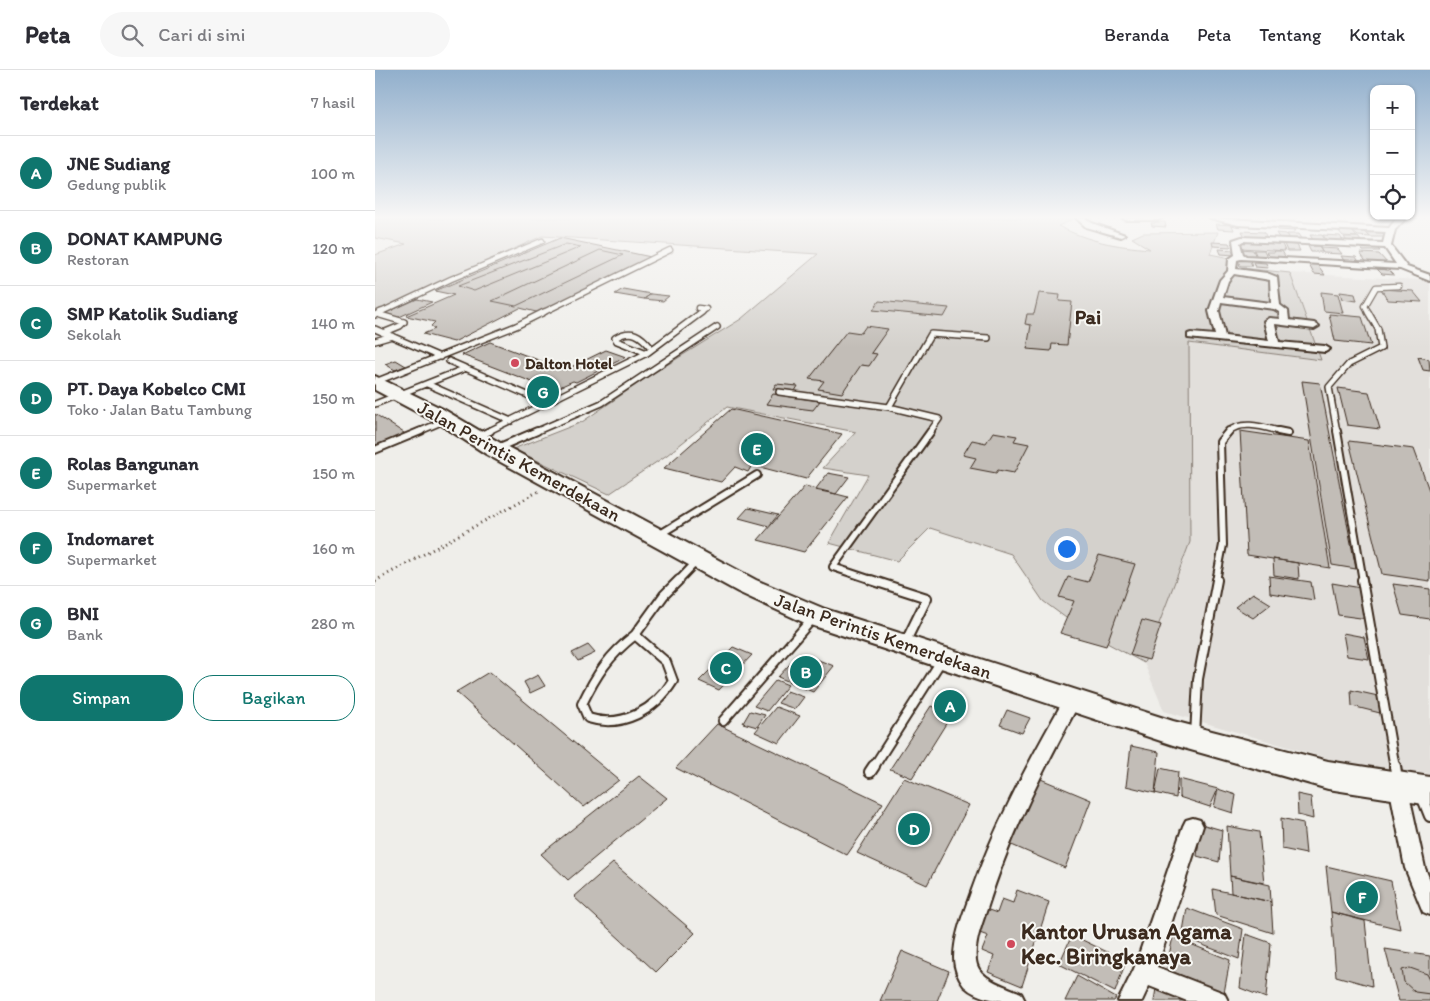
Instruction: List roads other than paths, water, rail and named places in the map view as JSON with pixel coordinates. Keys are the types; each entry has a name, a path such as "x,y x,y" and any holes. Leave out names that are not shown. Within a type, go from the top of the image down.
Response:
{"highway":[{"name":"Jalan Perintis Kemerdekaan","path":"375,382 387,400 446,420 555,482 747,586 815,616 1195,739 1328,775 1416,788"}],"street":[{"path":"1221,339 1215,310 1224,280 1232,271 1233,261"},
{"path":"1321,261 1402,267 1415,274 1430,278"},
{"path":"1398,261 1402,267"},
{"path":"1232,271 1267,276 1274,279 1276,306"},
{"path":"1217,303 1263,309 1276,306 1283,311 1285,322"},
{"path":"1263,309 1269,321 1275,344"},
{"path":"1269,321 1314,326"},
{"path":"1191,336 1325,350"},
{"path":"1013,1001 983,987 972,977 967,966 966,948 972,921 997,848 1032,772 1072,700"},
{"path":"1416,788 1415,868 1430,906"},
{"path":"1130,1001 1143,972 1193,826"},
{"path":"1143,972 1217,1001"}],"lane":[{"path":"376,315 451,279 493,261"},
{"path":"375,382 516,326 647,261"},
{"path":"1399,286 1376,287 1365,306 1377,326 1381,348 1349,364 1329,387 1416,788 1430,816"},
{"path":"485,443 511,421 647,353 706,309 698,308"},
{"path":"376,315 404,322 400,326 383,333"},
{"path":"485,443 602,403 717,327"},
{"path":"375,329 440,357"},
{"path":"647,353 617,341 615,338 625,332 635,333 652,348"},
{"path":"889,407 931,334 988,338"},
{"path":"375,342 392,336"},
{"path":"449,361 546,404"},
{"path":"387,400 466,368"},
{"path":"427,384 511,421"},
{"path":"779,392 889,407 939,419 833,567 927,598 904,646"},
{"path":"375,450 446,420"},
{"path":"1195,739 1198,680 1223,545 1220,442 1228,431 1237,426 1245,425 1288,433"},
{"path":"657,536 757,475"},
{"path":"635,635 666,662 673,681 665,694 653,705 632,717 606,722 588,718 582,704 595,678 621,646 635,635 664,595 699,560"},
{"path":"723,721 815,616"},
{"path":"870,772 942,658"}],"place":[{"name":"Dalton Hotel","path":"515,363"},
{"name":"BNI","path":"543,392"},
{"name":"Rolas Bangunan","path":"757,449"},
{"name":"SMP Katolik Sudiang","path":"726,668"},
{"name":"DONAT KAMPUNG","path":"806,672"},
{"name":"JNE Sudiang","path":"950,706"},
{"name":"PT. Daya Kobelco CMI","path":"914,829"},
{"name":"Indomaret","path":"1362,897"},
{"name":"Kantor Urusan Agama Kec. Biringkanaya","path":"1011,944"}],"district":[{"name":"Pai","path":"1088,317"}]}
